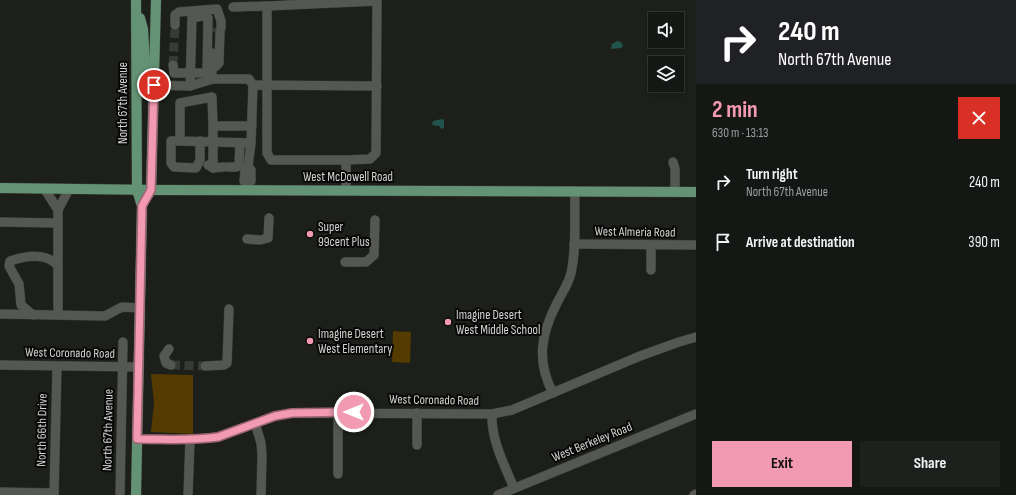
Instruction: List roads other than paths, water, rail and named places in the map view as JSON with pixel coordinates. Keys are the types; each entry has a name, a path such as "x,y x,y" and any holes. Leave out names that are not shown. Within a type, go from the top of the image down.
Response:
{"main road":[{"name":"North 67th Avenue","path":"136,2 137,190 142,206 136,495"},
{"path":"136,2 143,29 146,78 147,81 154,85"},
{"name":"North 67th Avenue","path":"142,206 151,190 156,2"},
{"name":"West McDowell Road","path":"0,188 151,190 248,187 346,190 574,190 696,192"}],"street":[{"path":"233,7 377,2 376,154 370,159 271,160 268,153 267,6"},
{"path":"193,14 217,9 221,21 217,30 212,73"},
{"path":"175,26 175,15 178,12 208,18 212,73 213,126 206,141 196,168 174,167 171,163 171,141 206,141 251,143"},
{"path":"190,86 193,14"},
{"path":"173,65 174,73 212,73 249,79 253,85 251,143 248,166 251,170 251,181 248,187"},
{"path":"154,85 190,86 212,73"},
{"path":"253,85 376,86"},
{"path":"180,141 180,103 212,97"},
{"path":"213,126 252,126"},
{"path":"206,141 213,168 237,167 239,163 240,143"},
{"path":"346,160 346,190"},
{"path":"673,162 675,169 675,192"},
{"path":"44,188 58,210"},
{"path":"58,315 58,210 69,189"},
{"path":"553,393 543,363 543,337 550,318 571,274 574,244 574,190"},
{"path":"247,239 260,240 268,238 269,218"},
{"path":"345,262 366,262 374,255 375,220"},
{"path":"0,222 58,223"},
{"name":"West Almeria Road","path":"574,244 651,246 696,245"},
{"path":"651,246 651,270"},
{"path":"33,315 21,305 19,284 5,266 10,261 19,258 44,257 50,259 58,266"},
{"path":"0,314 105,316 122,307 140,308"},
{"path":"205,366 224,366 227,363 229,309"},
{"name":"West Coronado Road","path":"137,439 190,440 218,437 275,416 292,413 417,412 492,414 512,410 640,356 696,337"},
{"name":"North 67th Avenue","path":"120,495 123,342"},
{"path":"169,349 164,356 166,363 171,365"},
{"name":"West Coronado Road","path":"0,365 139,367"},
{"name":"North 66th Drive","path":"54,494 57,366"},
{"path":"338,412 338,474"},
{"path":"416,445 417,412"},
{"path":"492,414 494,439 514,488"},
{"name":"West Berkeley Road","path":"498,495 696,414"},
{"path":"255,423 261,443 261,495"},
{"path":"188,495 190,440"},
{"path":"0,492 54,494"}],"water":[{"path":"617,41 621,42 623,46 621,48 611,49 612,44"},
{"path":"444,120 444,128 442,129 439,126 432,125 433,121"}],"tunnel":[{"path":"173,65 175,25"},
{"path":"171,365 205,366"}],"place":[{"name":"Super 99cent Plus","path":"310,234"},
{"name":"Imagine Desert West Middle School","path":"448,322"},
{"name":"Imagine Desert West Elementary","path":"310,341"}]}
